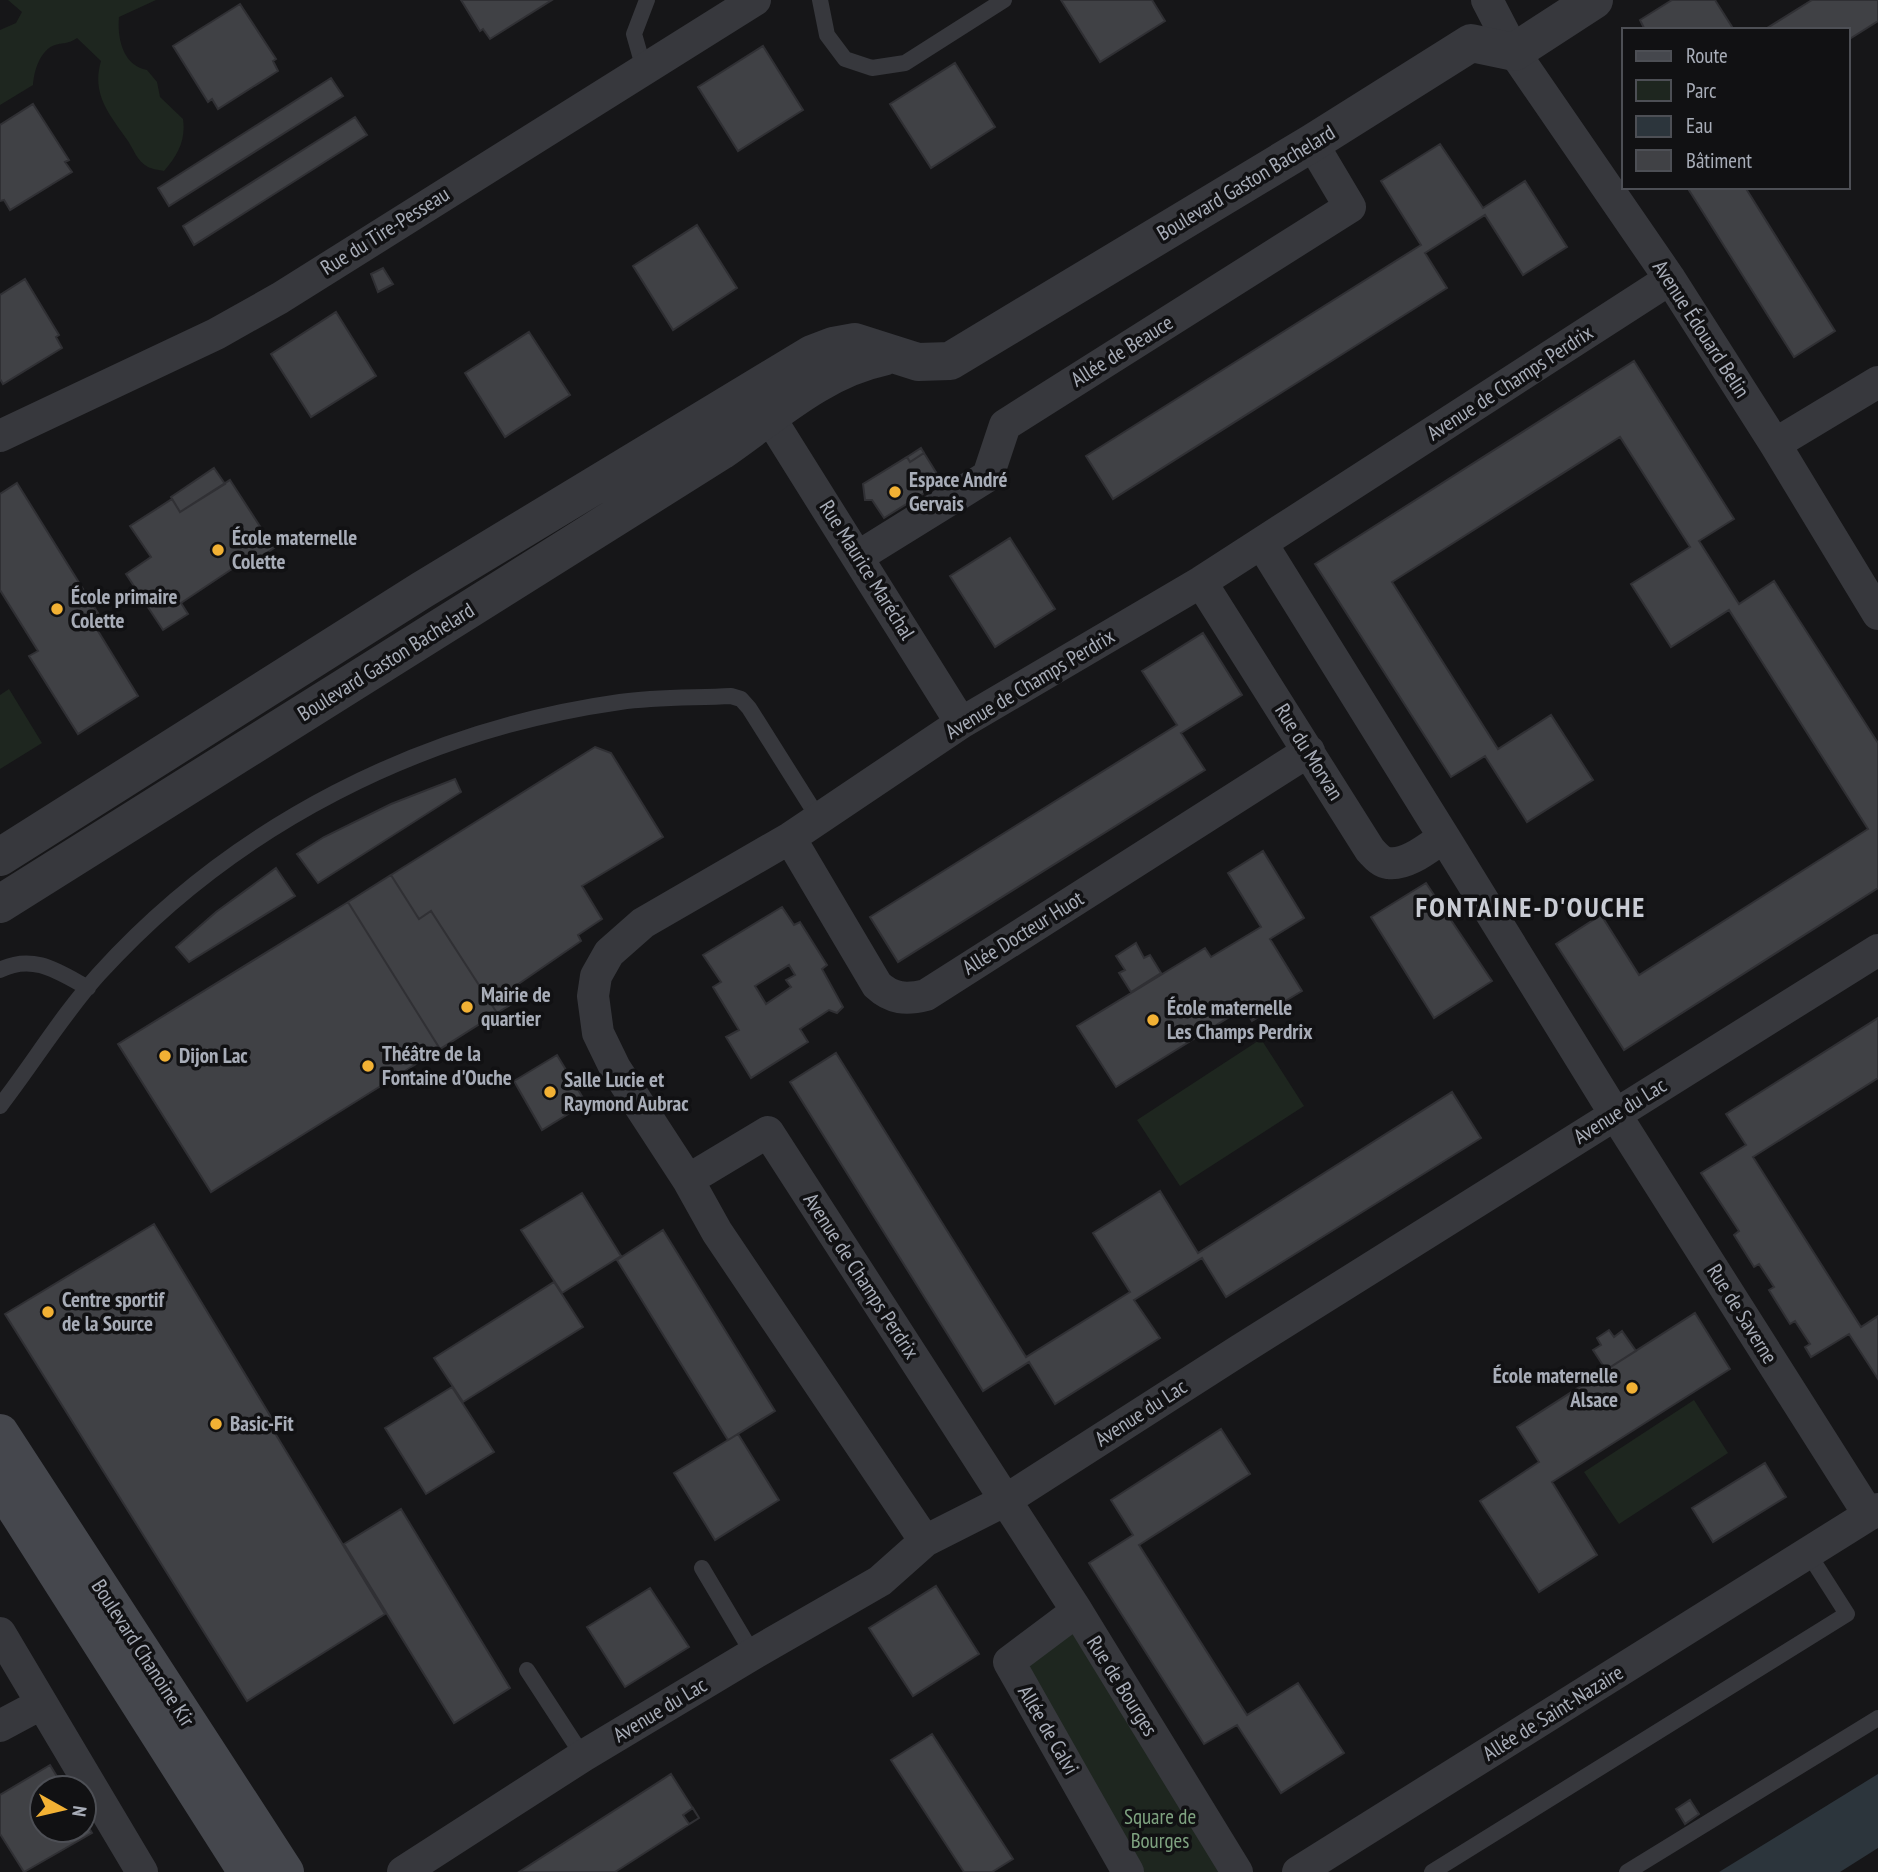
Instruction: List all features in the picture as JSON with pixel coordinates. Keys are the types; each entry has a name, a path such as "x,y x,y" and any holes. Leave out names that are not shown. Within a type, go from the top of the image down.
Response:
{"main road":[{"name":"Boulevard Chanoine Kir","path":"0,1433 285,1872"},
{"name":"Boulevard Chanoine Kir","path":"0,1484 247,1872"}],"street":[{"name":"Rue du Tire-Pesseau","path":"0,436 216,334 280,298 755,0"},
{"name":"Avenue Édouard Belin","path":"1487,0 1514,52 1670,279 1775,444 1878,614"},
{"path":"1513,0 1514,52"},
{"path":"1514,52 1594,0"},
{"name":"Boulevard Gaston Bachelard","path":"0,857 422,590 760,405 811,388 848,366 892,355 918,362 940,363 958,357 1312,143 1471,43 1514,52"},
{"name":"Allée de Beauce","path":"859,556 988,476 1005,425 1350,207 1312,143"},
{"name":"Avenue de Champs Perdrix","path":"925,1541 717,1232 688,1180 615,1068 598,1033 593,996 596,976 609,953 643,923 789,838 961,723 1262,544 1670,279"},
{"path":"1775,444 1878,382"},
{"name":"Boulevard Gaston Bachelard","path":"0,904 721,451 760,405"},
{"name":"Rue Maurice Maréchal","path":"760,405 859,556 961,723"},
{"path":"1262,544 1615,1114"},
{"name":"Rue du Morvan","path":"1201,582 1370,850 1388,863 1404,861 1444,837"},
{"name":"Allée Docteur Huot","path":"789,838 877,985 898,998 911,999 926,995 1309,751"},
{"name":"Avenue du Lac","path":"403,1872 435,1861 583,1756 880,1581 925,1541 1006,1500 1878,950"},
{"name":"Rue de Saverne","path":"1615,1114 1873,1512"},
{"name":"Avenue de Champs Perdrix","path":"688,1180 768,1132 1006,1500"},
{"name":"Rue de Bourges","path":"1006,1500 1237,1872"},
{"name":"Allée de Saint-Nazaire","path":"1298,1872 1873,1512"},
{"name":"Allée de Calvi","path":"1077,1611 1009,1662 1128,1872"},
{"path":"0,1633 142,1872"},
{"path":"0,1726 41,1704"}],"lane":[{"path":"643,69 634,34 647,0"},
{"path":"820,0 827,35 845,59 872,68 905,63 1004,0"},
{"path":"0,1105 56,1027 88,988 161,913 215,869 268,831 332,792 419,754 482,731 621,702 731,695 741,699 749,708 819,819"},
{"path":"0,970 12,964 31,962 49,967 88,988"},
{"path":"1432,1872 1847,1614 1808,1553"},
{"path":"702,1568 753,1654"},
{"path":"527,1671 583,1756"},
{"path":"1627,1872 1878,1718"}],"green space":[{"path":"8,0 156,0 119,17 119,25 123,50 127,57 132,63 147,70 157,82 160,97 183,119 180,147 164,171 148,167 136,155 100,94 98,84 101,61 77,38 45,51 36,68 33,85 0,105 0,30 16,23 22,12"},
{"path":"9,689 42,743 0,769 0,695"},
{"path":"1261,1039 1304,1106 1180,1186 1137,1120"},
{"path":"1694,1400 1728,1453 1619,1524 1584,1472"},
{"name":"Square de Bourges","path":"1075,1618 1234,1872 1137,1872 1020,1663"}],"water":[{"path":"1878,1774 1878,1848 1840,1872 1719,1872"}],"building":[{"path":"461,0 552,0 490,39 483,29 480,31"},
{"path":"1061,0 1152,0 1165,21 1100,62"},
{"path":"1672,0 1715,0 1733,28 1644,28 1640,20"},
{"path":"1812,0 1878,0 1878,21 1850,39 1850,28 1767,28"},
{"path":"240,4 276,59 273,61 278,71 218,109 212,99 208,102 173,46"},
{"path":"763,46 803,110 738,151 698,87"},
{"path":"955,63 995,127 931,168 890,104"},
{"path":"331,78 343,96 169,206 158,188"},
{"path":"33,104 69,160 65,162 72,172 10,210 4,200 0,201 0,125"},
{"path":"355,117 367,135 194,245 183,226"},
{"path":"1440,144 1483,208 1525,181 1567,247 1523,275 1485,215 1425,253 1447,288 1113,499 1086,456 1421,245 1381,181"},
{"path":"1688,189 1746,189 1835,331 1794,357"},
{"path":"697,225 737,288 673,330 633,266"},
{"path":"383,268 393,284 378,292 371,274"},
{"path":"25,279 59,335 56,337 62,348 3,384 0,379 0,295"},
{"path":"336,312 376,376 311,417 271,354"},
{"path":"529,332 570,395 505,437 465,373"},
{"path":"1634,361 1734,519 1699,541 1739,604 1774,581 1878,743 1878,888 1624,1050 1556,944 1601,915 1639,975 1868,829 1729,610 1671,647 1631,584 1690,547 1620,437 1392,582 1498,749 1551,715 1593,780 1527,822 1485,756 1451,777 1315,564"},
{"path":"921,448 924,453 910,462 907,457"},
{"name":"Espace André Gervais","path":"924,453 942,482 884,518 872,500 865,500 863,484 907,457 910,462"},
{"path":"214,468 225,484 180,512 171,497"},
{"path":"230,480 274,548 246,567 244,561 181,603 188,614 163,630 126,574 151,557 130,526 172,499 180,512"},
{"path":"17,483 106,626 98,631 138,696 78,734 29,656 38,651 0,590 0,494"},
{"path":"1010,538 1055,609 995,647 950,576"},
{"path":"1203,633 1242,695 1181,733 1205,770 898,962 870,917 1177,725 1142,671"},
{"path":"595,747 611,753 663,837 582,886 602,919 578,935 581,941 517,985 525,996 497,1013 431,911 419,919 391,875"},
{"path":"455,779 461,792 318,883 297,854 324,837 391,804"},
{"path":"1263,851 1304,918 1270,939 1302,991 1252,1021 1244,1008 1116,1087 1077,1026 1205,948 1211,957 1261,927 1228,873"},
{"path":"276,868 295,896 189,962 176,947 216,912"},
{"path":"391,875 419,919 431,911 497,1013 440,1049 348,902"},
{"path":"1426,883 1492,981 1434,1018 1371,917"},
{"path":"348,902 440,1049 211,1192 118,1044"},
{"path":"782,907 794,925 800,922 827,965 822,969 843,1007 837,1013 829,1010 800,1029 808,1042 751,1078 726,1037 739,1030 713,987 721,982 703,955","holes":["789,965 795,975 786,980 791,987 766,1004 755,986"]},
{"path":"1136,943 1144,958 1150,955 1161,973 1131,992 1119,973 1125,970 1116,956"},
{"path":"1878,1018 1878,1078 1753,1157 1861,1327 1878,1316 1878,1379 1849,1334 1811,1357 1805,1347 1810,1344 1795,1321 1790,1324 1769,1290 1774,1287 1759,1264 1754,1267 1734,1235 1739,1231 1701,1173 1746,1145 1726,1114"},
{"path":"836,1053 1026,1357 1130,1292 1093,1233 1160,1191 1198,1253 1452,1092 1481,1138 1226,1297 1202,1258 1134,1300 1160,1338 1055,1404 1029,1362 983,1391 790,1082"},
{"name":"Salle Lucie et Raymond Aubrac","path":"557,1055 586,1103 542,1130 514,1081"},
{"path":"582,1193 621,1256 562,1293 521,1230"},
{"path":"154,1224 274,1422 270,1425 385,1614 247,1701 5,1314"},
{"path":"663,1230 775,1411 728,1440 617,1260"},
{"path":"554,1282 583,1327 463,1402 434,1358"},
{"path":"1695,1313 1730,1369 1552,1482 1597,1555 1539,1592 1480,1501 1539,1462 1517,1427"},
{"path":"1609,1330 1614,1337 1622,1331 1636,1351 1606,1370 1593,1350 1601,1345 1597,1338"},
{"path":"452,1387 494,1452 426,1494 385,1428"},
{"path":"1221,1429 1250,1474 1139,1545 1247,1715 1298,1683 1344,1753 1281,1793 1237,1725 1204,1744 1089,1563 1133,1535 1111,1500"},
{"path":"738,1434 779,1500 715,1540 674,1473"},
{"path":"1765,1463 1786,1497 1713,1542 1692,1508"},
{"path":"401,1509 510,1688 454,1723 344,1544"},
{"path":"936,1586 979,1654 913,1696 869,1628"},
{"path":"650,1588 689,1647 625,1687 587,1627"},
{"path":"932,1734 1013,1859 992,1872 964,1872 891,1760"},
{"path":"50,1765 55,1774 35,1774"},
{"path":"671,1774 699,1818 615,1872 519,1872"},
{"path":"28,1778 28,1844 73,1844 24,1872 0,1834 0,1795"},
{"path":"1690,1800 1699,1814 1685,1824 1676,1809"},
{"path":"693,1808 699,1818 689,1824 683,1815"}],"place":[{"name":"Espace André Gervais","path":"895,492"},
{"name":"École maternelle Colette","path":"218,550"},
{"name":"École primaire Colette","path":"57,609"},
{"name":"Mairie de quartier","path":"467,1007"},
{"name":"École maternelle Les Champs Perdrix","path":"1153,1020"},
{"name":"Dijon Lac","path":"165,1056"},
{"name":"Théâtre de la Fontaine d'Ouche","path":"368,1066"},
{"name":"Salle Lucie et Raymond Aubrac","path":"550,1092"},
{"name":"Centre sportif de la Source","path":"48,1312"},
{"name":"École maternelle Alsace","path":"1632,1388"},
{"name":"Basic-Fit","path":"216,1424"}],"district":[{"name":"FONTAINE-D'OUCHE","path":"1531,907"}]}
